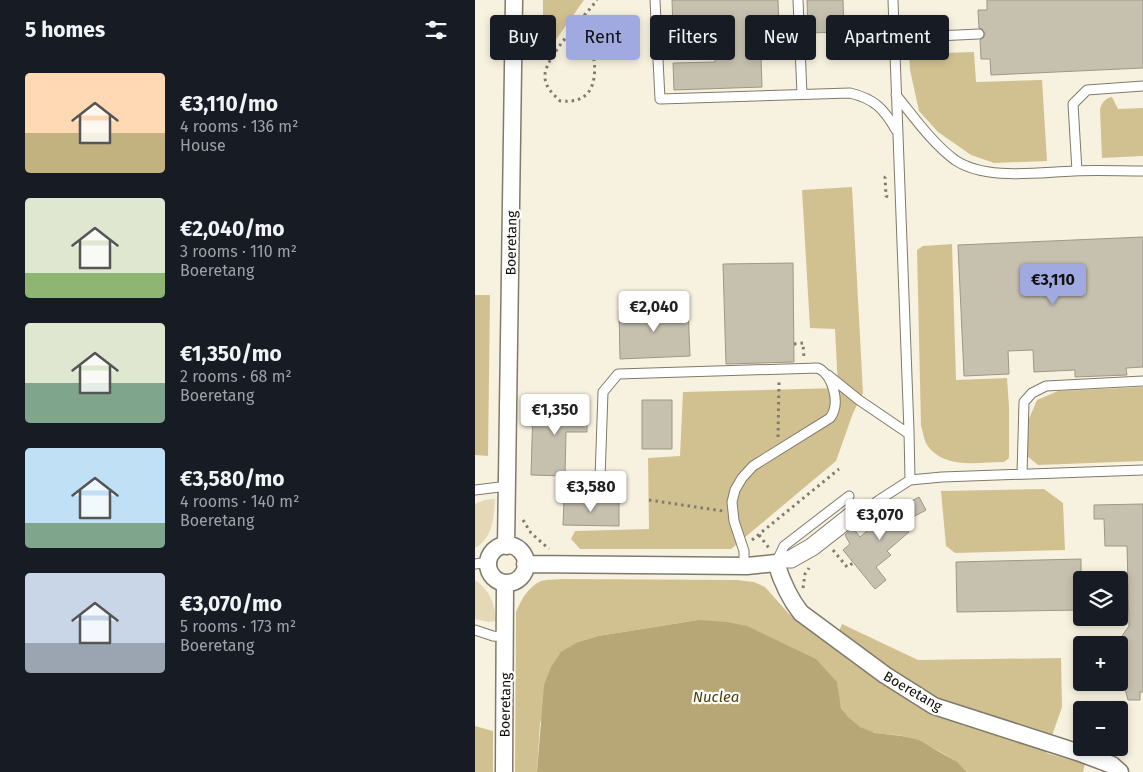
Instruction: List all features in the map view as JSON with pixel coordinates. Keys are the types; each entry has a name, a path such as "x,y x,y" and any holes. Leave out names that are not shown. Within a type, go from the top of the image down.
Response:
{"street":[{"name":"Boeretang","path":"506,546 514,0"},
{"path":"506,546 519,550 523,554 525,564 524,570 517,580 505,583 494,578 481,563 496,548 506,546"},
{"name":"Boeretang","path":"776,563 783,585 801,613 885,675 934,706 1083,754 1112,765 1119,772"},
{"path":"525,564 744,566 776,563"},
{"name":"Boeretang","path":"504,772 505,583"}],"lane":[{"path":"655,0 660,99 850,93 865,96 880,106 898,132"},
{"path":"798,0 802,94"},
{"path":"893,0 893,15"},
{"path":"949,35 979,34"},
{"path":"895,60 909,434 909,480"},
{"path":"1077,171 1073,104 1087,90 1143,86"},
{"path":"896,95 931,137 955,160 975,170 1007,174 1143,171"},
{"path":"601,478 603,392 619,374 818,368 859,400 909,434"},
{"path":"744,566 744,551 733,513 732,502 735,490 742,478 753,466 830,418 834,413 836,399 827,375"},
{"path":"1022,474 1024,402 1032,393 1046,386 1143,381"},
{"path":"776,563 809,544 857,506 872,505 909,480 1143,470"},
{"path":"475,490 508,486"},
{"path":"776,563 784,546 849,496"},
{"path":"475,630 493,636 506,637"}],"path":[{"path":"585,14 587,34 594,59 594,82 586,96 573,102 560,101 548,89 545,76 549,60 585,14 597,0"},
{"path":"794,344 803,344 805,368"},
{"path":"779,369 779,450"},
{"path":"745,546 839,469"},
{"path":"649,500 733,513"},
{"path":"522,518 538,541 553,551"},
{"path":"825,554 838,545"},
{"path":"832,549 847,567 853,563"},
{"path":"803,590 805,574 811,564"}],"shaded area":[{"path":"543,0 584,0 573,15 566,15 566,25 556,40 556,15 543,15"},
{"path":"974,52 976,82 1042,80 1047,161 994,163 971,155 938,132 919,111 909,60 949,60 949,53"},
{"path":"1112,97 1118,109 1143,108 1143,156 1102,158 1100,109 1107,98"},
{"path":"852,187 863,393 853,413 836,461 731,549 580,549 571,539 575,531 649,529 648,458 680,456 683,392 838,388 835,329 810,328 802,190"},
{"path":"952,244 956,380 1007,378 1009,458 1004,462 962,463 943,458 934,453 927,445 921,426 917,250 923,246"},
{"path":"475,295 490,295 488,456 475,455"},
{"path":"1143,387 1143,461 1038,465 1027,456 1026,426 1037,400 1058,391"},
{"path":"1044,489 1063,503 1065,550 955,553 946,546 941,491"},
{"path":"495,499 493,520 489,533 486,539 475,548 475,504"},
{"path":"475,580 491,598 496,621 488,622 475,619"},
{"path":"543,580 737,580 754,582 765,587 789,614 833,647 842,624 918,660 1061,658 1062,707 1046,753 1085,764 1083,772 967,772 946,755 921,742 903,736 871,732 856,725 848,718 841,706 837,682 698,620 598,636 578,642 540,723 537,772 515,772 516,612 525,594 536,584"},
{"path":"475,726 493,731 493,772 475,772"}],"water":[{"name":"Nuclea","path":"698,620 727,622 747,626 816,659 837,682 841,708 860,727 875,733 919,740 957,762 967,772 537,772 544,685 551,667 561,652 578,642 598,636"}],"building":[{"path":"672,0 778,0 779,15 745,15 745,60 761,60 762,87 674,90 673,63 735,60 735,15 673,15"},
{"path":"807,0 843,0 843,15 826,15 826,32 816,33 816,15 807,15"},
{"path":"987,0 1143,0 1143,68 991,75 990,59 981,59 980,40 984,37 985,33 979,28 978,10 987,10"},
{"path":"1143,237 1143,367 1126,368 1127,375 1075,377 1075,370 1034,372 1033,350 1008,351 1009,374 964,376 958,245"},
{"path":"793,263 794,362 726,364 723,264"},
{"path":"688,308 690,356 620,359 619,310"},
{"path":"642,400 672,400 672,449 642,449"},
{"path":"566,401 587,402 587,432 566,432 565,476 531,475 533,406 566,407"},
{"path":"919,497 926,510 902,523 909,532 887,551 891,555 876,567 886,580 875,589 843,550 850,544 845,535 853,528 860,537 891,511"},
{"path":"564,500 619,501 619,526 563,525"},
{"path":"1143,504 1143,692 1140,692 1140,700 1128,700 1126,691 1128,691 1128,636 1122,636 1129,626 1127,546 1105,546 1104,519 1094,519 1094,505"},
{"path":"1081,559 1081,571 1073,571 1073,610 957,612 956,562"}]}
